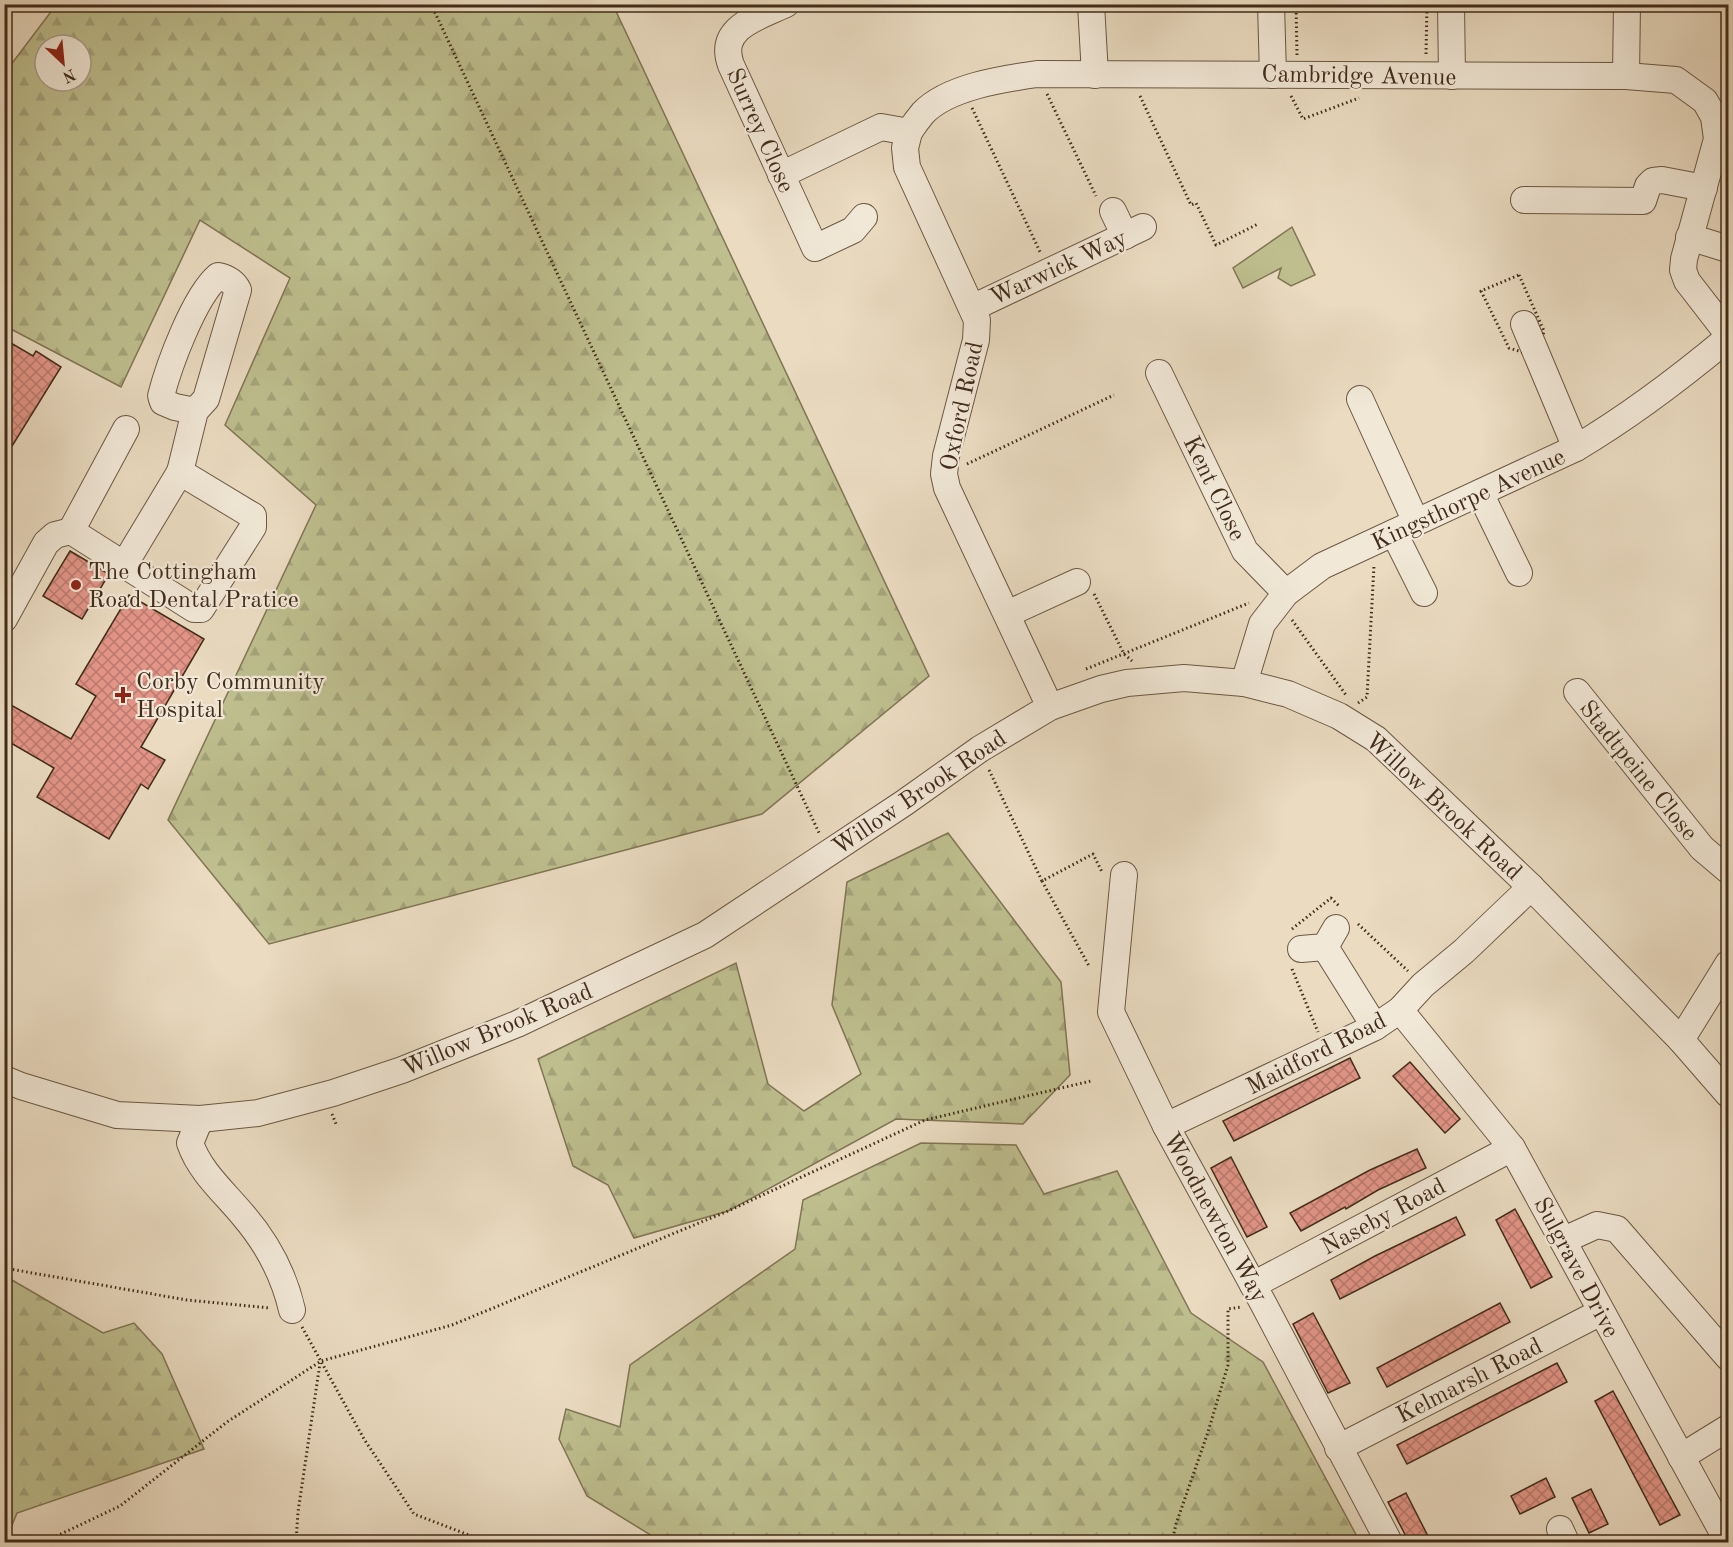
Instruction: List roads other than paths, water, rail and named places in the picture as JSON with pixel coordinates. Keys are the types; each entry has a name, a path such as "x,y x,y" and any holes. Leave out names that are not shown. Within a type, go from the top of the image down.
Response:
{"street":[{"name":"Surrey Close","path":"786,4 739,27 731,39 728,52 731,65 815,248 853,230 864,217"},
{"path":"1091,4 1095,75"},
{"path":"1271,4 1284,75"},
{"path":"1451,4 1452,76"},
{"path":"1626,76 1627,4"},
{"name":"Cambridge Avenue","path":"909,132 924,112 942,100 1000,79 1037,74 1626,76 1676,80 1705,100 1714,117 1717,139 1689,237 1683,270 1687,280 1728,336"},
{"path":"781,175 880,127 909,132"},
{"name":"Oxford Road","path":"909,132 905,148 907,167 977,320 976,340 946,456 944,474 951,498 1050,707"},
{"path":"1524,200 1643,201 1648,186 1653,181 1662,180 1704,188"},
{"name":"Warwick Way","path":"972,308 1134,231 1113,211"},
{"path":"1689,237 1728,249"},
{"path":"124,565 180,472 195,411 206,399 238,290 235,284 224,277 218,276 210,283 183,332 161,396 163,402 195,411"},
{"path":"1524,324 1576,448"},
{"name":"Kingsthorpe Avenue","path":"1244,683 1262,624 1282,597 1322,567 1576,448 1612,427 1680,378 1728,336"},
{"name":"Kent Close","path":"1159,373 1245,551 1282,597"},
{"path":"1360,399 1405,527 1424,593"},
{"path":"71,531 126,429"},
{"path":"7,609 46,543 55,535 71,531 194,609 201,609 253,526 253,516 180,472"},
{"path":"1480,493 1519,573"},
{"path":"1006,614 1077,582"},
{"name":"Willow Brook Road","path":"4,1079 117,1115 200,1119 258,1113 333,1093 402,1070 517,1024 705,935 980,749 1050,707 1101,689 1154,680 1214,679 1244,683 1346,711 1531,887 1681,1040 1728,1094"},
{"name":"Stadtpeine Close","path":"1577,692 1702,848 1728,870"},
{"name":"Woodnewton Way","path":"1124,875 1111,1012 1166,1126 1389,1542"},
{"name":"Maidford Road","path":"1166,1126 1375,1027 1400,1010 1423,985 1464,951 1531,887"},
{"path":"1321,942 1375,1027"},
{"path":"1681,1040 1728,964"},
{"name":"Sulgrave Drive","path":"1400,1010 1512,1148 1728,1542"},
{"path":"200,1119 190,1143 194,1154 208,1174 244,1215 274,1260 286,1288 292,1310"},
{"name":"Naseby Road","path":"1258,1294 1512,1148"},
{"path":"1564,1240 1597,1225 1617,1229 1728,1356"},
{"name":"Kelmarsh Road","path":"1338,1448 1601,1312"},
{"path":"1681,1457 1728,1428"}],"place":[{"name":"The Cottingham Road Dental Pratice","path":"76,585"},
{"name":"Corby Community Hospital","path":"123,695"}]}
